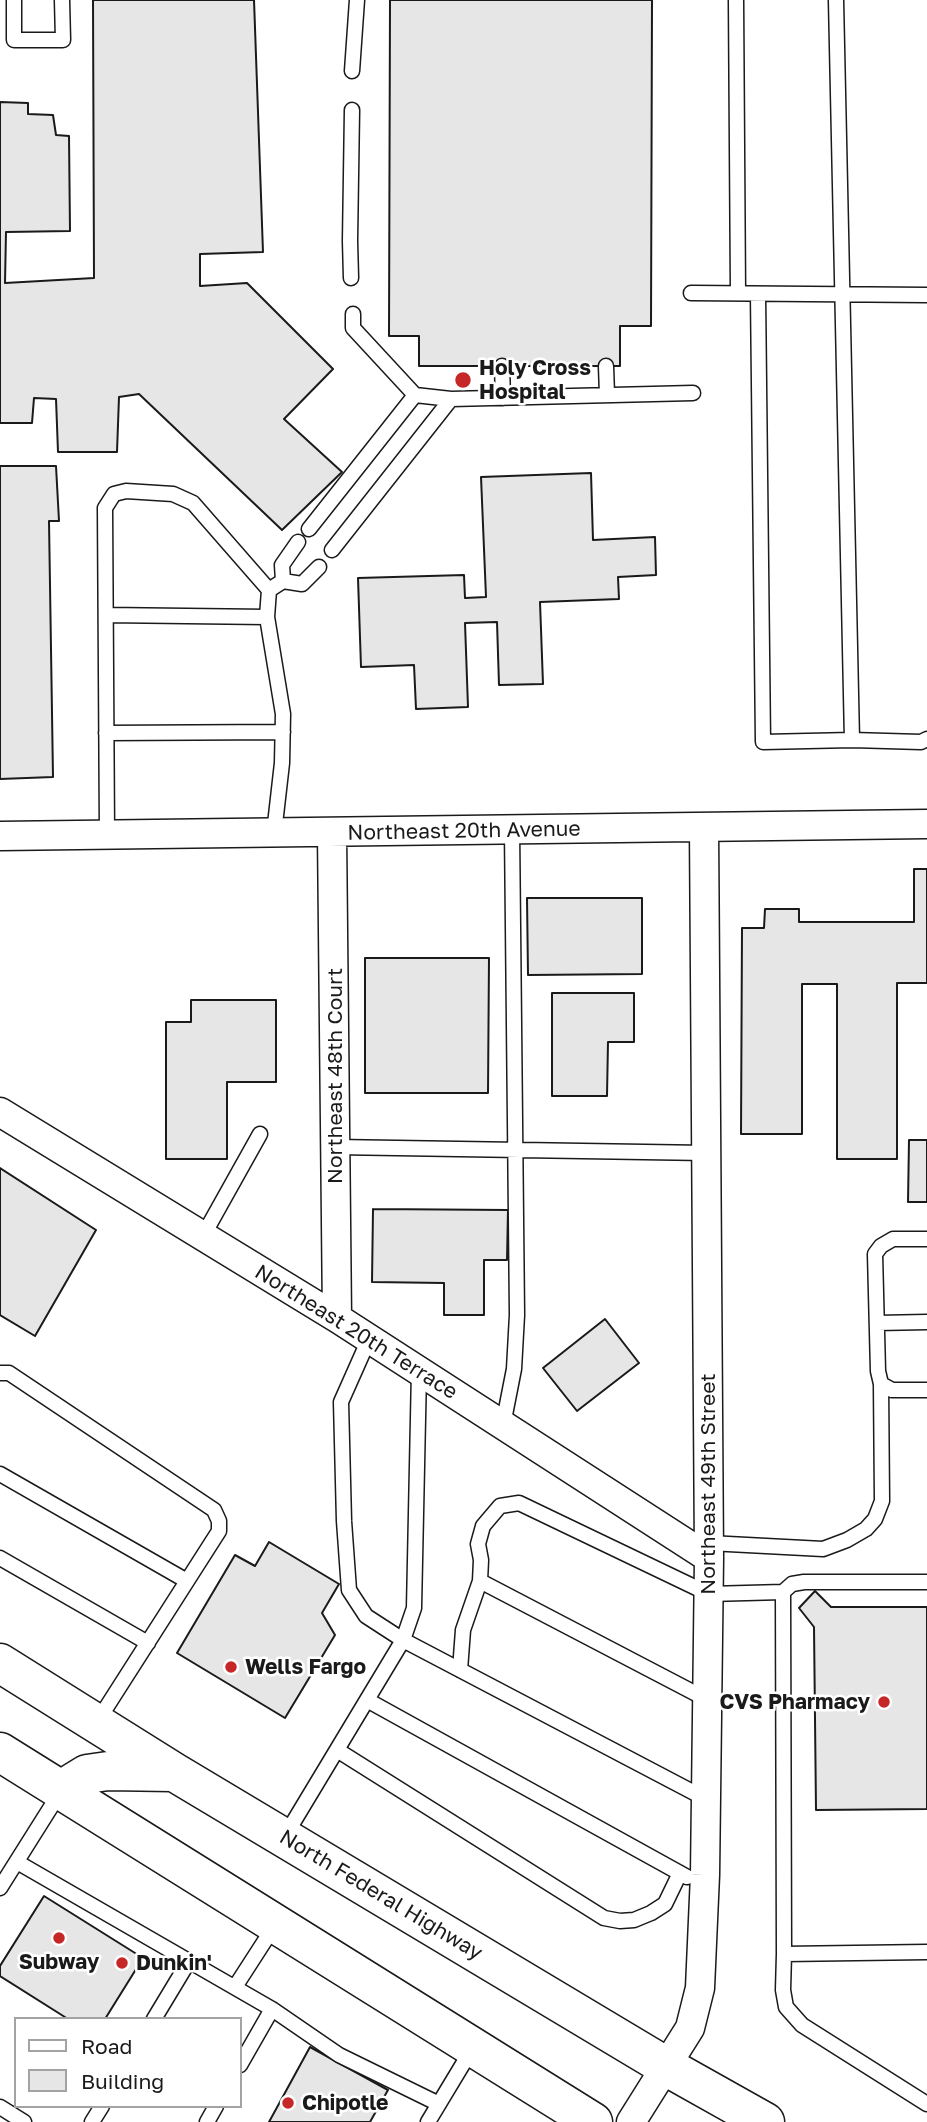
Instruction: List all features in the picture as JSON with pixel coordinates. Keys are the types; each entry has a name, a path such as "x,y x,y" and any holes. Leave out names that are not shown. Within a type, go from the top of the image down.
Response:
{"main road":[{"name":"North Federal Highway","path":"0,1663 174,1772 667,2067 765,2122"},
{"path":"3,1760 61,1790 593,2122"},
{"path":"61,1790 87,1774 108,1770 174,1772"}],"street":[{"name":"Northeast 20th Avenue","path":"0,836 927,824"},
{"name":"Northeast 49th Street","path":"631,2122 690,2028 700,1988 692,1880 706,1799 708,1700 704,827"},
{"name":"Northeast 48th Court","path":"332,833 337,1318"},
{"name":"Northeast 20th Terrace","path":"0,1112 709,1550"}],"lane":[{"path":"14,0 14,40 63,40 62,0"},
{"path":"352,71 357,0"},
{"path":"736,0 738,293"},
{"path":"836,0 852,740"},
{"path":"351,278 352,110"},
{"path":"691,293 927,295"},
{"path":"758,294 763,742 927,739"},
{"path":"353,314 353,328 415,395 451,399 693,393"},
{"path":"502,366 503,398"},
{"path":"606,366 607,395"},
{"path":"309,529 415,395"},
{"path":"332,550 451,399"},
{"path":"107,835 105,508 114,494 126,491 173,494 193,503 269,590 267,617 283,714 282,763 274,833"},
{"path":"283,581 282,565 298,542"},
{"path":"269,590 283,581 302,584 319,567"},
{"path":"106,615 267,617"},
{"path":"106,733 283,732"},
{"path":"503,1425 514,1369 517,1315 512,830"},
{"path":"203,1237 260,1134"},
{"path":"335,1147 706,1153"},
{"path":"709,1550 823,1549 847,1540 866,1529 875,1519 882,1501 881,1384 878,1371 875,1254 881,1246 893,1240 927,1239"},
{"path":"877,1323 927,1322"},
{"path":"369,1339 341,1402 349,1590 366,1616 403,1640 706,1799"},
{"path":"284,1838 403,1640 414,1608 419,1371"},
{"path":"0,1373 9,1373 215,1510 219,1521 219,1531 96,1723"},
{"path":"881,1384 892,1390 927,1390"},
{"path":"0,1474 187,1581"},
{"path":"460,1670 463,1630 480,1581 481,1560 478,1544 483,1526 500,1506 519,1503 709,1594 783,1592 792,1584 804,1582 927,1582"},
{"path":"0,1558 148,1643"},
{"path":"480,1581 708,1700"},
{"path":"783,1592 783,1990 786,2007 802,2025 926,2100"},
{"path":"337,1750 604,1918 634,1920 651,1913 692,1880 367,1700"},
{"path":"0,1888 61,1790"},
{"path":"17,1862 272,2009 339,2055 439,2104"},
{"path":"235,1987 276,1924"},
{"path":"783,1954 927,1952"},
{"path":"155,2017 189,1961"},
{"path":"242,2062 272,2009"},
{"path":"428,2122 473,2048"},
{"path":"0,2107 24,2122"}],"building":[{"path":"93,0 254,0 263,252 200,254 200,286 247,283 333,369 284,419 342,472 282,530 139,394 119,397 117,452 58,452 56,399 34,398 32,423 0,423 0,102 28,103 28,114 53,115 56,135 69,136 70,231 6,232 5,283 94,278"},
{"path":"390,0 652,0 651,326 620,326 620,366 419,366 419,336 389,336"},
{"path":"0,466 56,466 59,521 49,521 53,777 0,779"},
{"path":"591,473 593,540 655,537 656,575 618,577 619,599 540,602 543,684 499,685 497,622 465,623 468,707 416,709 414,665 361,667 358,578 464,575 465,598 486,597 481,477"},
{"path":"914,869 927,869 927,983 897,983 897,1159 837,1159 837,984 802,984 802,1134 741,1134 742,928 764,928 765,909 799,909 799,922 914,922"},
{"path":"527,898 642,898 642,974 528,975"},
{"path":"365,958 489,958 488,1093 365,1093"},
{"path":"552,993 634,993 634,1042 608,1042 607,1096 552,1096"},
{"path":"191,1000 276,1000 276,1082 227,1082 227,1159 166,1159 166,1022 191,1022"},
{"path":"909,1140 927,1140 927,1202 908,1202"},
{"path":"0,1168 96,1230 35,1336 0,1315"},
{"path":"373,1209 508,1210 507,1260 484,1260 484,1315 444,1315 444,1283 372,1282"},
{"path":"605,1319 639,1363 577,1411 543,1368"},
{"path":"269,1542 339,1584 322,1613 335,1635 285,1718 177,1653 235,1555 255,1566"},
{"name":"CVS Pharmacy","path":"815,1591 831,1607 927,1607 927,1809 816,1810 814,1627 799,1608"},
{"path":"44,1896 143,1958 106,2017 65,2017 0,1976 0,1966"},
{"path":"310,2047 388,2090 370,2122 269,2122"}],"place":[{"name":"Holy Cross Hospital","path":"463,380"},
{"name":"Wells Fargo","path":"231,1667"},
{"name":"CVS Pharmacy","path":"884,1702"},
{"name":"Subway","path":"59,1938"},
{"name":"Dunkin'","path":"122,1963"},
{"name":"Chipotle","path":"288,2103"}]}
